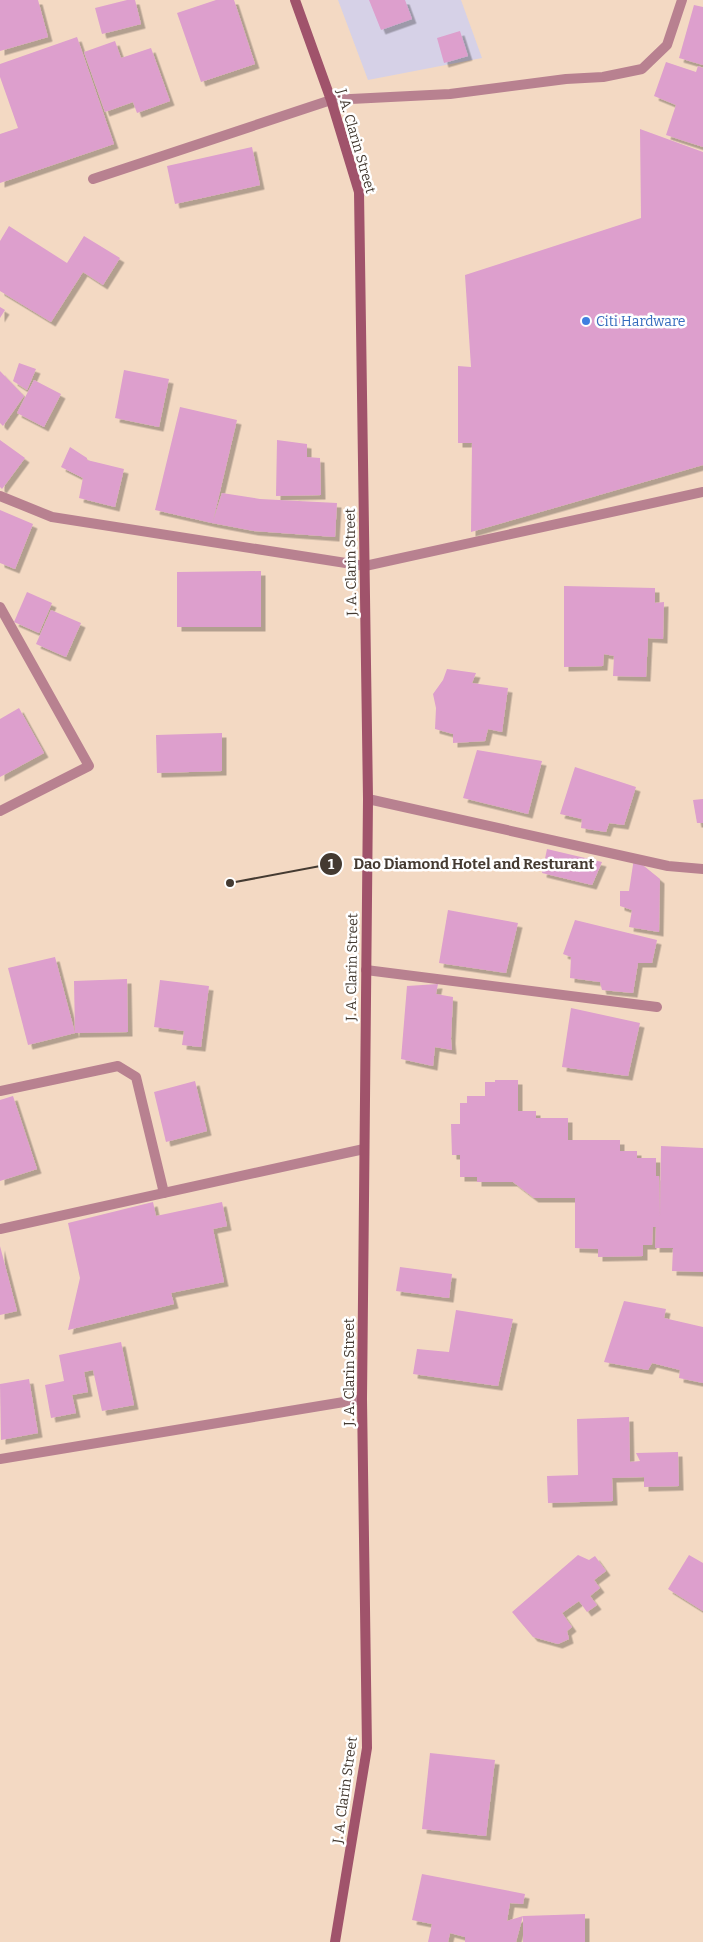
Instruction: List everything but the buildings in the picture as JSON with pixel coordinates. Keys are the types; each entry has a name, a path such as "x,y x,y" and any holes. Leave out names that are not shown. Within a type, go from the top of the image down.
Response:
{"main road":[{"name":"J. A. Clarin Street","path":"295,0 331,100 359,192 368,799 362,1400 367,1748 335,1942"}],"street":[{"path":"93,179 331,100 450,94 566,79 604,77 642,69 667,45 682,0"},
{"path":"0,496 52,517 365,566 703,492"},
{"path":"0,607 89,766 0,811"},
{"path":"368,799 668,866 703,869"},
{"path":"366,970 657,1007"},
{"path":"0,1091 118,1066 136,1077 164,1193"},
{"path":"0,1229 364,1149"},
{"path":"0,1459 362,1400"}],"shaded area":[{"path":"338,0 461,0 482,58 368,80"}],"place":[{"name":"Citi Hardware","path":"586,321"},
{"name":"Dao Diamond Hotel and Resturant","path":"230,883"}]}
